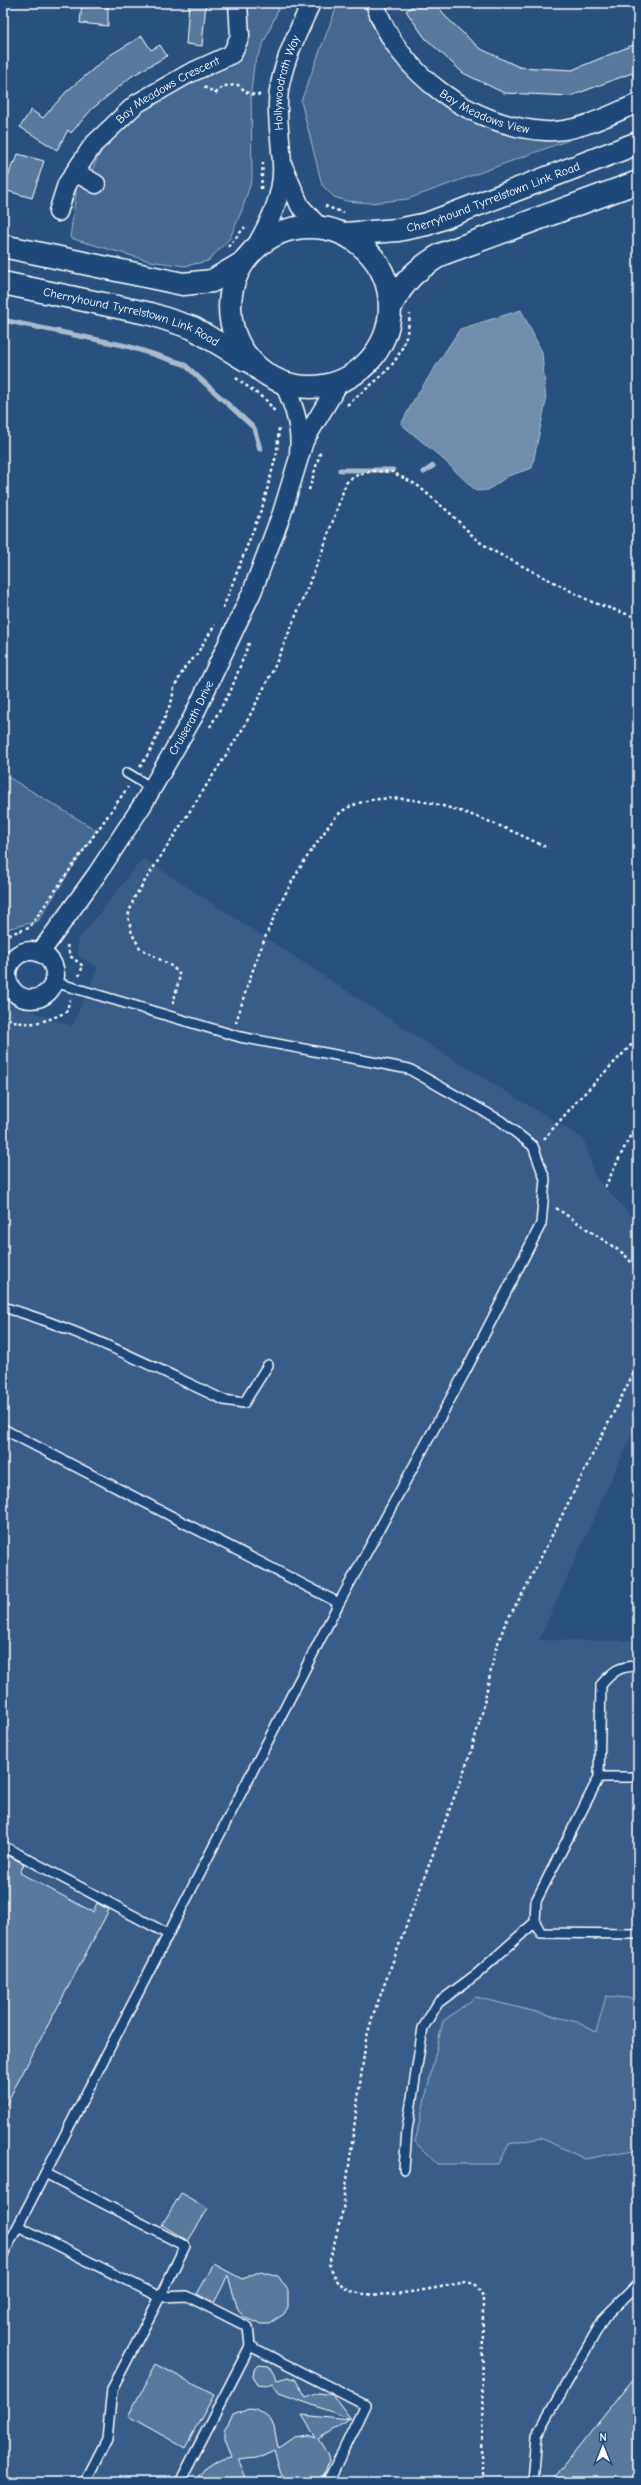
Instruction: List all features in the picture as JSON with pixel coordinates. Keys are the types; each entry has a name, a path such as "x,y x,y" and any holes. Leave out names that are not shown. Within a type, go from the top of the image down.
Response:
{"street":[{"name":"Bay Meadows Crescent","path":"58,212 67,184 93,146 136,104 188,74 232,54 240,36 238,3"},
{"name":"Hollywoodrath Way","path":"255,248 274,212 282,166 278,130 280,80 291,48 311,3"},
{"name":"Bay Meadows View","path":"375,3 389,36 422,76 445,95 468,109 507,124 546,131 578,127 638,103"},
{"name":"Cherryhound Tyrrelstown Link Road","path":"344,234 398,230 426,224 638,143"},
{"name":"Hollywoodrath Way","path":"282,166 300,206 319,227"},
{"path":"75,172 96,184"},
{"path":"241,264 231,290 229,317 237,343 253,365 267,376 284,384 312,388 339,383 361,370 377,352 401,307 401,287 417,269 442,254 638,182"},
{"path":"3,246 183,284 212,281 241,264 255,248 273,235 293,228 319,227 344,234 363,246 378,263 387,283 401,307"},
{"name":"Cherryhound Tyrrelstown Link Road","path":"3,283 151,314 193,328 253,365"},
{"name":"Cruiserath Drive","path":"40,952 97,874 152,788 193,717 252,592 282,513 304,441 339,383"},
{"name":"Cruiserath Drive","path":"284,384 294,406 300,442 298,460"},
{"path":"26,951 40,952 51,962 54,968 54,982 45,995 38,998 22,997 10,987 7,980 6,963 26,951"}],"lane":[{"path":"127,773 152,788"},
{"path":"3,2255 6,2244 18,2226 339,1603 351,1584 465,1372 541,1224 545,1179 533,1146 501,1121 409,1068 233,1035 54,982"},
{"path":"3,1307 32,1315 89,1337 224,1400 244,1403 268,1366"},
{"path":"3,1429 339,1603"},
{"path":"638,1666 624,1666 610,1674 602,1685 599,1777 536,1901 535,1922 541,1933 638,1934"},
{"path":"599,1777 638,1777"},
{"path":"3,1846 168,1934"},
{"path":"404,2169 407,2130 423,2028 438,2003 478,1973 535,1922"},
{"path":"45,2172 185,2246 112,2389 106,2439 85,2482"},
{"path":"18,2226 160,2297 187,2296 248,2327 250,2346 180,2482"},
{"path":"533,2482 537,2435 604,2318 638,2284"},
{"path":"250,2346 365,2405 328,2482"}],"path":[{"path":"215,93 224,86 238,85 249,94 280,96"},
{"path":"344,409 378,381 395,362 407,334 401,307"},
{"path":"232,373 240,382 267,401 277,418"},
{"path":"221,613 263,505 277,452 279,424"},
{"path":"319,460 322,446"},
{"path":"170,1016 180,975 173,967 140,948 132,934 128,916 134,898 244,727 274,668 295,618 322,552 346,483 354,476 373,471 392,472 417,485 451,514 478,541 497,553 592,602 638,618"},
{"path":"141,765 152,748 172,700 174,688 186,665 196,657 218,620"},
{"path":"3,936 29,928 127,790"},
{"path":"233,1035 251,974 272,921 297,869 337,815 350,806 382,799 414,799 463,812 505,828 548,848"},
{"path":"3,1016 11,1021 28,1024 46,1021 66,1012"},
{"path":"535,1150 577,1101 638,1038"},
{"path":"605,1187 638,1120"},
{"path":"543,1200 624,1254 638,1270"},
{"path":"482,2482 483,2293 475,2284 466,2282 388,2296 360,2294 340,2284 329,2264 343,2209 366,2040 373,2015 471,1752 482,1713 495,1651 505,1624 529,1582 638,1364"}],"shaded area":[{"path":"244,3 281,3 254,65 251,92 252,179 242,210 230,238 208,261 185,266 150,261 70,238 77,185 100,189 91,172 104,145 131,112 232,64"},
{"path":"338,3 366,3 372,25 411,77 444,104 490,128 569,140 408,199 370,203 346,201 334,197 322,185 301,101"},
{"path":"521,310 542,352 546,401 532,468 508,476 488,490 476,491 444,460 401,424 415,398 460,329"},
{"path":"3,774 96,830 38,921 3,930"},
{"path":"143,858 436,1049 584,1139 595,1177 638,1223 638,1420 539,1640 638,1641 638,2482 3,2482 3,1001 72,1026 98,967 78,956 78,940"},
{"path":"606,1996 638,1999 638,2149 585,2159 541,2138 509,2144 499,2164 437,2164 415,2142 443,2021 476,1997 577,2022 596,2032"}],"building":[{"path":"82,3 96,3 96,6 108,6 108,26 80,23"},
{"path":"189,3 206,3 202,46 186,44"},
{"path":"417,3 436,3 446,17 479,48 519,67 572,70 638,43 638,86 632,73 571,96 504,93 463,73 425,38 406,11"},
{"path":"142,36 151,50 160,45 167,56 132,76 92,109 71,133 68,130 57,150 20,127 31,110 43,118 66,92 110,55"},
{"path":"18,154 44,161 32,198 4,190 13,162 15,163"},
{"path":"3,1853 24,1864 20,1873 93,1912 97,1903 109,1910 3,2110"},
{"path":"181,2193 208,2209 188,2241 162,2225"},
{"path":"214,2264 242,2279 261,2271 278,2276 288,2290 288,2307 284,2314 269,2324 260,2324 244,2317 238,2310 228,2276 214,2303 197,2294"},
{"path":"156,2364 214,2395 185,2448 128,2416"},
{"path":"259,2365 269,2366 277,2380 288,2377 295,2379 306,2398 319,2393 333,2395 351,2419 279,2393 272,2383 265,2386 258,2385 253,2377 254,2370"},
{"path":"638,2373 638,2482 551,2482"},
{"path":"249,2409 257,2410 270,2419 274,2426 278,2448 294,2437 308,2435 316,2438 302,2415 349,2420 318,2439 327,2453 329,2461 324,2476 317,2482 290,2482 287,2480 281,2473 274,2450 257,2458 238,2460 248,2482 194,2482 206,2467 213,2462 232,2458 225,2438 225,2430 233,2415"}],"waterway":[{"path":"3,320 127,346 184,364 254,428 260,449"},
{"path":"424,472 433,466"},
{"path":"340,470 393,470"}]}
